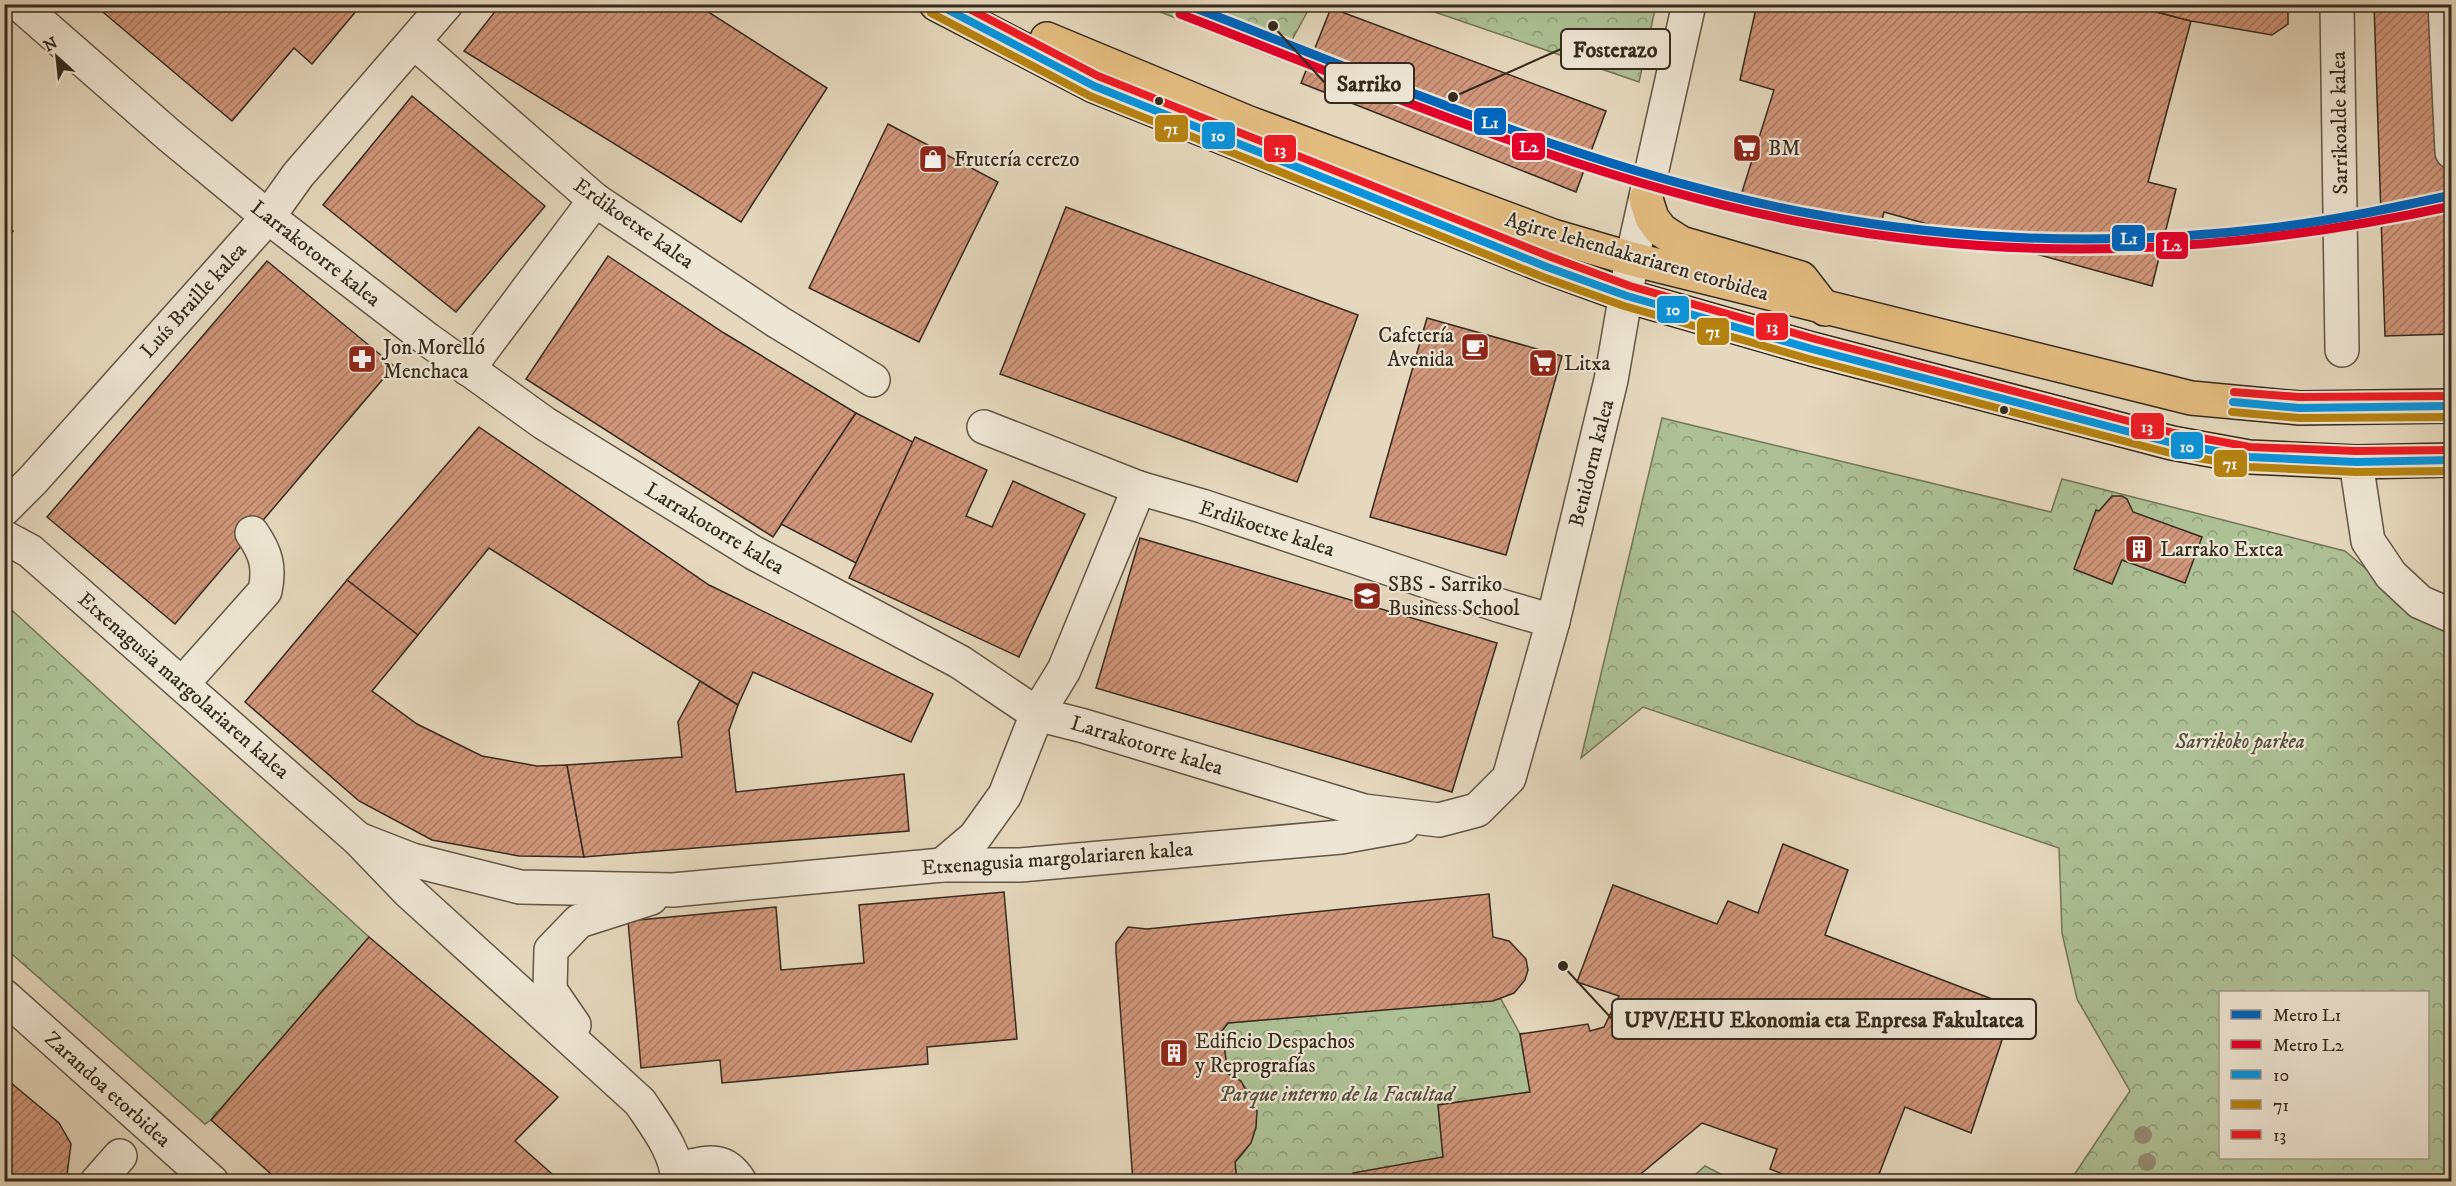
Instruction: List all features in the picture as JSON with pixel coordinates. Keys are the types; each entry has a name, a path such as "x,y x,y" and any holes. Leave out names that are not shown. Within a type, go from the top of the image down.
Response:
{"main road":[{"name":"Agirre lehendakariaren etorbidea","path":"936,4 1094,86 1547,267 1627,296 1812,349 2172,443 2249,457 2356,462 2451,460"},
{"name":"Agirre lehendakariaren etorbidea","path":"985,4 1057,44 1249,123 1553,236 1632,259 1825,309 2191,398 2299,408 2451,406"},
{"name":"Agirre lehendakariaren etorbidea","path":"1646,199 1652,218 1662,230 1681,243 1801,278 1825,309"}],"street":[{"name":"Luís Braille kalea","path":"4,509 33,480 268,217 298,175 446,4"},
{"name":"Benidorm kalea","path":"1509,778 1553,621 1611,380 1632,259 1689,4"},
{"name":"Sarrikoalde kalea","path":"2337,4 2342,350"},
{"path":"2445,4 2451,152"},
{"name":"Larrakotorre kalea","path":"22,6 268,217 468,369 544,423 754,553 960,663 1037,714 1084,726 1364,811 1439,820 1477,810 1509,778"},
{"name":"Erdikoetxe kalea","path":"414,42 595,200 778,322 873,380"},
{"path":"468,369 595,200"},
{"name":"Erdikoetxe kalea","path":"984,427 1139,488 1202,506 1501,606 1553,621"},
{"path":"2356,462 2368,541 2391,575 2420,602 2451,616"},
{"path":"942,865 975,837 1005,795 1037,714 1064,670 1139,488"},
{"path":"183,683 265,591 268,573 267,557 252,533"},
{"name":"Etxenagusia margolariaren kalea","path":"4,537 30,551 183,683 358,839 409,892 600,1064 640,1102 663,1136 678,1175"},
{"name":"Etxenagusia margolariaren kalea","path":"358,839 412,860 520,888 674,890 942,865 1020,865 1341,837 1439,820"},
{"name":"Etxenagusia margolariaren kalea","path":"600,1064 550,990 551,950 579,921 674,890"},
{"name":"Zarandoa etorbidea","path":"4,996 212,1182"},
{"name":"Zarandoa etorbidea","path":"98,1182 120,1156"},
{"path":"678,1175 714,1161 733,1170 740,1182"}],"green space":[{"path":"1143,5 1311,5 1281,60"},
{"path":"1414,5 1656,5 1639,82"},
{"name":"Sarrikoko parkea","path":"1662,418 2051,512 2062,479 2345,551 2417,612 2451,627 2451,1181 2070,1181 2130,1091 2077,999 2062,933 2059,848 1643,707 1581,758"},
{"path":"4,603 369,937 211,1120 205,1124 5,948"},
{"name":"Parque interno de la Facultad","path":"1501,999 1520,1034 1530,1092 1438,1105 1443,1157 1353,1173 1354,1181 1237,1181 1235,1162 1245,1152 1251,1140 1256,1115 1249,1092 1228,1074 1222,1031 1228,1023"},
{"path":"1705,1166 1734,1181 1688,1181"}],"building":[{"path":"101,4 362,4 312,64 294,48 232,121 98,8"},
{"path":"501,4 696,4 827,88 741,222 464,51"},
{"path":"1757,4 2126,4 2191,21 2148,182 2176,189 2152,286 1884,212 1877,241 1737,208 1774,90 1740,80"},
{"path":"2126,4 2288,4 2288,24 2272,35 2191,21"},
{"path":"2374,4 2445,4 2452,155 2452,334 2385,336"},
{"path":"1331,8 1606,111 1576,192 1301,83"},
{"path":"412,96 545,206 456,312 323,205"},
{"path":"888,124 998,182 919,342 809,288"},
{"path":"1066,207 1358,315 1297,482 1000,374"},
{"path":"4,223 13,231 4,240"},
{"path":"608,256 724,333 856,413 773,537 526,379"},
{"path":"267,261 394,366 175,624 47,517"},
{"path":"1427,318 1562,356 1506,555 1370,517"},
{"path":"856,413 913,442 856,563 781,524"},
{"path":"479,427 709,585 933,694 911,742 753,672 738,705 489,548 418,635 347,580"},
{"path":"915,437 987,470 966,516 992,527 1013,481 1085,514 1019,657 849,578"},
{"name":"Larrako Extea","path":"2112,496 2122,496 2127,499 2133,512 2202,537 2185,583 2122,560 2112,584 2074,569 2096,510 2099,511"},
{"path":"1140,538 1497,643 1452,792 1096,688"},
{"path":"347,580 418,635 372,691 417,724 482,756 537,766 567,765 584,857 519,856 432,840 359,801 245,702"},
{"path":"700,681 738,705 729,730 736,792 904,774 909,831 584,857 567,765 682,757 678,722"},
{"path":"1783,844 1848,870 1825,935 2013,1007 1971,1133 1905,1107 1876,1182 1802,1182 1770,1169 1777,1149 1702,1123 1631,1182 1354,1182 1353,1173 1443,1157 1438,1105 1530,1092 1520,1034 1588,1024 1590,1031 1604,1027 1619,996 1577,982 1613,885 1717,924 1728,901 1758,913"},
{"path":"1004,892 1017,1039 927,1047 928,1064 722,1083 720,1060 641,1068 628,921 776,907 781,970 864,963 859,905"},
{"name":"Edificio Despachos y Reprografías","path":"1489,894 1493,937 1509,941 1526,959 1528,970 1525,980 1514,993 1493,1001 1228,1023 1222,1031 1228,1074 1241,1081 1257,1111 1256,1127 1251,1143 1235,1162 1237,1182 1133,1182 1116,952 1116,943 1128,927 1147,929"},
{"path":"369,937 558,1097 515,1141 561,1182 280,1182 211,1120"},
{"path":"4,1077 59,1123 71,1144 66,1182 4,1182"}],"metro line":[{"name":"L1","path":"1185,4 1417,95 1573,151 1732,197 1870,223 1927,231 2042,238 2157,237 2214,234 2294,225 2362,214 2452,195"},
{"name":"L2","path":"1180,14 1413,105 1570,161 1730,207 1811,224 1893,237 1973,245 2053,249 2132,248 2212,243 2291,234 2371,222 2452,206"}],"transit line":[{"name":"10","path":"937,4 1094,86 1547,267 1627,296 1812,349 2172,443 2249,457 2356,462 2452,460"},
{"name":"13","path":"960,4 1098,76 1551,257 1630,286 1815,339 2174,433 2250,447 2356,451 2452,450"},
{"name":"71","path":"931,13 1090,96 1543,277 1624,306 1809,359 2170,453 2249,467 2356,472 2452,471"},
{"name":"13","path":"2234,392 2299,397 2452,396"},
{"name":"10","path":"2233,402 2299,408 2452,406"},
{"name":"71","path":"2232,412 2299,418 2452,417"}],"place":[{"name":"Sarriko","path":"1273,26"},
{"name":"Fosterazo","path":"1453,97"},
{"name":"BM","path":"1747,148"},
{"name":"Frutería cerezo","path":"933,159"},
{"name":"Cafetería Avenida","path":"1475,347"},
{"name":"Jon Morelló Menchaca","path":"362,359"},
{"name":"Litxa","path":"1543,363"},
{"name":"Larrako Extea","path":"2139,549"},
{"name":"SBS - Sarriko Business School","path":"1367,596"},
{"name":"UPV/EHU Ekonomia eta Enpresa Fakultatea","path":"1563,966"},
{"name":"Edificio Despachos y Reprografías","path":"1174,1053"}]}
